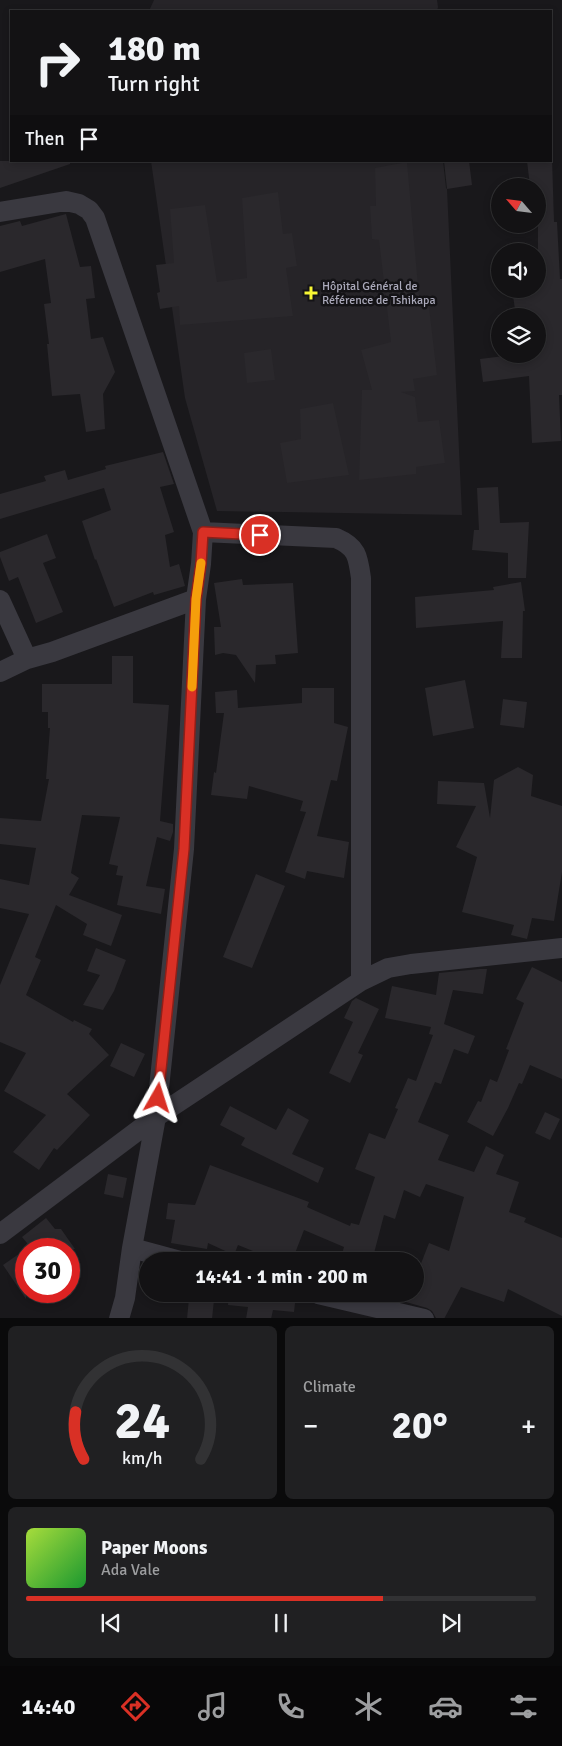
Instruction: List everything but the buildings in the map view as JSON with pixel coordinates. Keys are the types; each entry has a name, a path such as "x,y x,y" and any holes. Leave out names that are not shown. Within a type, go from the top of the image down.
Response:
{"street":[{"path":"0,212 66,201 79,204 95,218 203,532 196,599 184,849 156,1117 132,1248 125,1298 119,1318"},
{"path":"203,532 336,538 349,544 359,558 361,578 361,981"},
{"path":"0,672 27,659 52,652 196,599"},
{"path":"0,600 27,659"},
{"path":"0,1234 156,1117 361,981 388,968 411,964 562,948"},
{"path":"132,1248 147,1252"},
{"path":"353,1302 424,1318"}],"shaded area":[{"path":"154,0 437,0 438,7 437,10 149,10"},
{"name":"Hôpital Général de Référence de Tshikapa","path":"151,162 443,162 447,189 462,515 217,511 185,398"}],"slow traffic":[{"path":"192,687 196,599 201,563"}],"place":[{"name":"Hôpital Général de Référence de Tshikapa","path":"311,293"}],"route":[{"path":"158,1098 184,849 196,599 203,532 260,535"}]}
